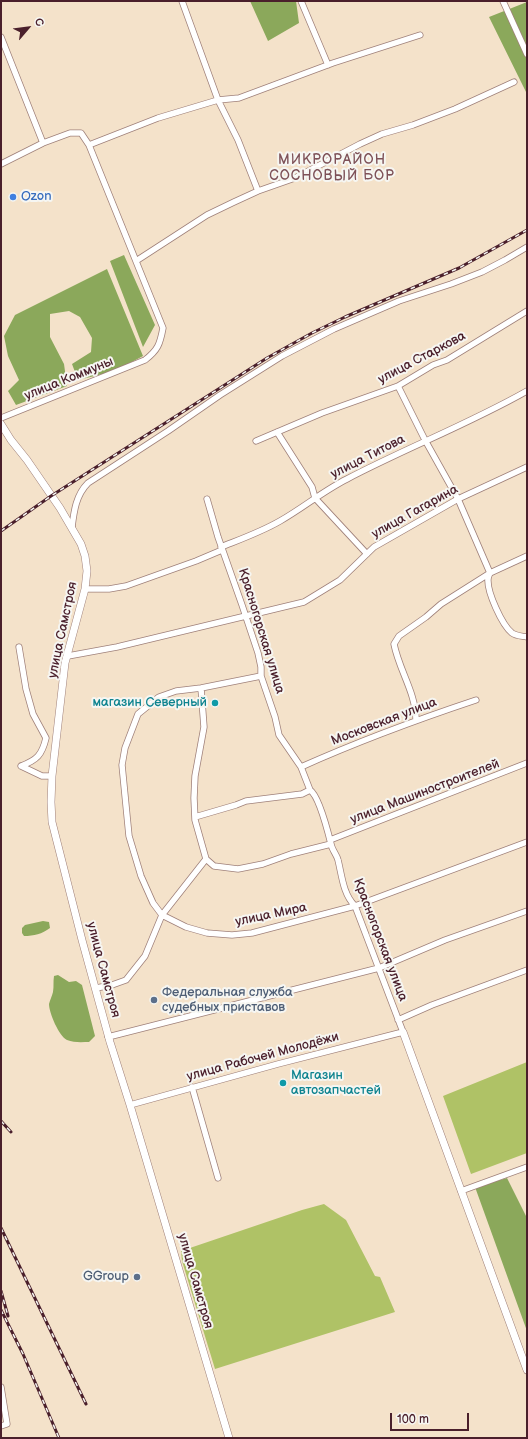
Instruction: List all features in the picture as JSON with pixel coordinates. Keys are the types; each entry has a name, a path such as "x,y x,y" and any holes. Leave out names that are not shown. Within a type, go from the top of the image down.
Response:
{"street":[{"path":"182,1 218,100 238,140 258,191"},
{"path":"301,1 328,65"},
{"path":"503,1 527,54"},
{"path":"89,145 158,118 218,100 245,96 328,65 420,35"},
{"path":"1,37 43,143"},
{"path":"1,164 43,143 70,133 81,133 89,145 136,261 207,215 258,191 295,178 382,134 413,125 455,109 514,82"},
{"path":"72,527 74,507 83,488 88,483 220,395 282,356 334,330 399,301 482,272 527,247"},
{"name":"улица Коммуны","path":"1,418 145,360 154,353 160,344 163,328 136,261"},
{"name":"улица Старкова","path":"256,441 322,413 398,386 433,365 447,360 527,311"},
{"path":"398,386 458,499 490,573 488,580 489,588 495,606 507,627 513,634 527,637"},
{"name":"улица Титова","path":"85,588 110,589 126,586 196,561 279,521 346,479 426,440 495,409 527,391"},
{"name":"улица Самстроя","path":"1,424 72,527 81,544 85,556 87,571 85,588 66,663 52,776 52,822 108,1037 130,1105 229,1438"},
{"path":"277,432 312,487 315,498 367,554"},
{"name":"улица Гагарина","path":"68,656 117,647 304,602 340,580 374,547 458,499 527,467"},
{"name":"Красногорская улица","path":"206,499 246,616 261,667 261,676 275,717 279,735 301,767 310,790 313,792 338,858 349,900 355,906 379,968 527,1370"},
{"path":"416,720 414,701 394,644 399,636 426,617 441,604 490,573 527,556"},
{"path":"19,647 26,689 33,714 46,738 44,747 37,759 21,766 42,776 52,776"},
{"path":"162,915 153,902 141,876 129,836 122,765 125,748 138,714 159,697 176,691 201,688 261,676"},
{"path":"96,988 112,986 126,980 145,956 162,915 206,859 194,817 195,776 204,727 201,688"},
{"name":"Московская улица","path":"301,767 352,744 416,720 476,700"},
{"name":"улица Машиностроителей","path":"206,859 214,866 238,868 263,864 331,842 527,763"},
{"path":"194,817 246,801 302,794 310,790"},
{"name":"улица Мира","path":"162,915 186,927 207,933 232,935 252,933 355,906 527,842"},
{"path":"108,1037 379,968 445,940 527,912"},
{"path":"398,1020 432,1005 527,970"},
{"name":"улица Рабочей Молодёжи","path":"130,1105 284,1062 403,1032"},
{"path":"192,1087 218,1178"},
{"path":"461,1191 527,1167"},
{"path":"1,1387 4,1425"}],"green space":[{"path":"250,1 296,1 299,23 268,41"},
{"path":"527,2 527,94 489,17"},
{"path":"124,255 155,325 143,347 110,261"},
{"path":"107,269 143,356 115,371 78,380 72,364 91,352 92,338 80,317 69,311 50,314 50,337 64,364 67,386 16,405 8,391 19,380 8,356 4,336 15,315"},
{"path":"43,921 49,922 50,928 38,934 24,936 22,933 22,928 25,925"},
{"path":"58,975 69,982 76,981 82,985 95,1036 89,1042 75,1042 67,1040 55,1024 49,1004 53,992 54,976"},
{"path":"527,1062 527,1153 471,1174 443,1096"},
{"path":"507,1178 527,1218 527,1331 475,1187"},
{"path":"324,1204 346,1220 375,1276 380,1277 395,1312 215,1369 182,1261 181,1251"}],"railway":[{"path":"1,531 51,496 267,358 345,317 459,268 527,230"},
{"path":"1,1121 11,1132"},
{"path":"1,1228 86,1404"},
{"path":"1,1291 8,1316"},
{"path":"1,1310 23,1354 59,1438"}],"place":[{"name":"Ozon","path":"13,197"},
{"name":"магазин Северный","path":"215,703"},
{"name":"Федеральная служба судебных приставов","path":"154,1000"},
{"name":"Магазин автозапчастей","path":"283,1083"},
{"name":"GGroup","path":"137,1277"}],"district":[{"name":"МИКРОРАЙОН СОСНОВЫЙ БОР","path":"332,168"}]}
